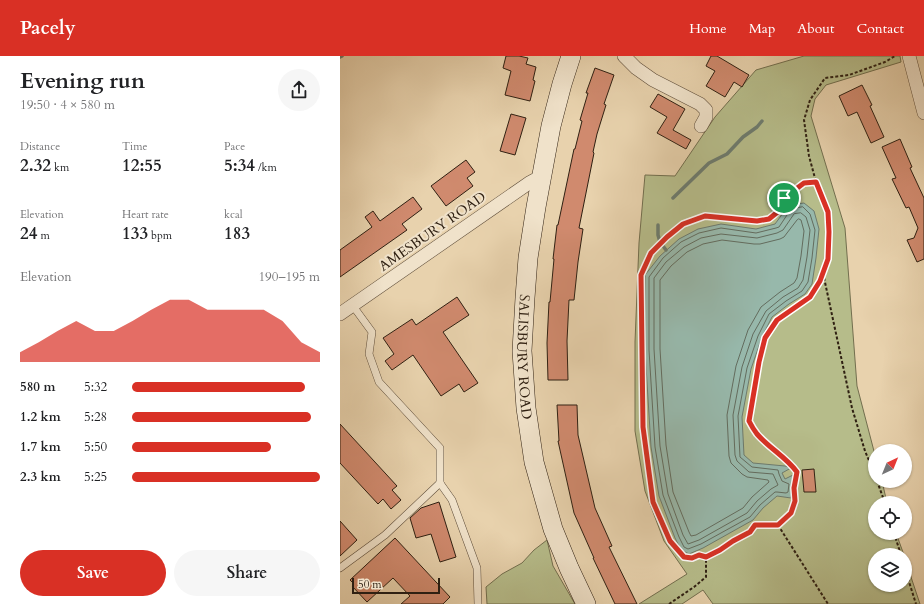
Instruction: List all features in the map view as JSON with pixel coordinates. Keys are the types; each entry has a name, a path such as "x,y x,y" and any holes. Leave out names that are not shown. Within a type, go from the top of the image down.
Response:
{"main road":[{"name":"SALISBURY ROAD","path":"571,56 551,126 536,207 528,258 522,351 526,408 534,462 553,529 586,604"}],"street":[{"path":"624,56 636,68 653,80 700,104 706,110 706,118 701,126"},
{"path":"909,56 924,113"},
{"name":"AMESBURY ROAD","path":"340,314 529,183 542,176"}],"lane":[{"path":"353,306 372,332 369,354 379,382 440,448 440,483 452,500 477,568 478,604"},
{"path":"340,568 385,535 440,483"}],"path":[{"path":"816,182 804,183 784,198 780,210 769,219 757,221 705,216 683,224 651,253 641,275 643,427 653,502 670,541 684,557 692,558 699,555 706,557 750,532 755,525 778,525 791,513 795,501 794,488 797,472 794,470 790,462 771,447 758,434 749,421 759,362 765,338 777,320 810,297 820,281 828,259 828,212 816,182 809,156 804,120 810,100 825,78 849,75 885,62 895,56"},
{"path":"823,272 852,408 868,458"},
{"path":"778,525 828,604"},
{"path":"669,604 694,587 706,576 706,557"},
{"path":"912,591 916,604"}],"green space":[{"path":"804,56 900,56 901,62 826,85 815,99 811,116 845,228 857,386 872,444 868,444 868,488 884,488 885,496 868,496 868,540 899,540 901,548 868,548 868,592 912,592 912,580 920,604 713,604 703,590 682,604 639,604 687,574 664,541 645,491 635,431 635,342 639,243 645,175 675,176 715,117 756,70"},
{"path":"547,540 553,566 575,604 487,604 486,587 502,574 522,563 534,550"}],"water":[{"path":"804,203 814,211 819,229 812,284 805,294 772,317 762,337 751,369 742,417 744,455 753,463 785,466 791,468 782,473 785,479 795,474 791,498 777,496 763,508 753,520 703,548 689,554 681,550 659,496 651,447 645,350 645,275 660,256 679,239 698,229 721,224 756,229 775,224 789,205"}],"building":[{"path":"506,56 528,58 526,64 536,67 533,80 535,81 530,101 505,95 511,71 503,68"},
{"path":"711,56 717,56 749,75 742,87 734,82 725,97 706,86 715,71 706,66"},
{"path":"595,68 614,75 604,104 606,105 597,134 579,228 583,229 574,300 569,300 567,341 568,380 548,380 547,343 549,302 557,225 574,149 582,121 580,120 588,93 586,93"},
{"path":"862,85 872,105 870,106 884,137 871,143 857,112 848,116 839,96"},
{"path":"658,94 685,109 673,130 691,140 686,149 657,133 667,117 650,107"},
{"path":"511,114 526,118 515,155 500,151"},
{"path":"900,139 912,167 910,168 924,198 924,259 917,262 907,240 914,238 918,228 909,207 906,208 892,179 896,178 882,147"},
{"path":"466,160 475,172 467,178 473,186 446,206 431,186"},
{"path":"413,197 422,209 402,224 407,230 340,277 340,250 372,227 365,217 373,211 380,221"},
{"path":"457,297 469,315 443,332 478,383 464,392 459,384 441,396 413,355 392,370 385,361 394,354 383,338 412,319 416,325"},
{"path":"557,405 577,405 578,435 595,508 612,546 609,547 637,604 615,604 574,513 558,441"},
{"path":"340,424 397,486 392,490 401,500 391,509 383,499 378,504 340,463"},
{"path":"814,469 816,492 804,492 802,470"},
{"path":"439,502 456,557 440,562 431,534 416,538 410,518 421,508"},
{"path":"340,521 357,540 340,556"},
{"path":"395,538 450,597 443,604 401,604 410,596 393,578 367,602 352,586 354,584 350,580"}],"waterway":[{"path":"673,198 709,163 727,154 743,137 757,127 762,121"},
{"path":"658,225 660,242"},
{"path":"663,246 666,250"}],"route":[{"path":"816,182 828,212 829,232 828,259 820,281 810,297 777,320 765,338 759,362 749,421 758,434 771,447 790,462 797,472 794,488 795,501 791,513 778,525 755,525 750,532 706,557 699,555 692,558 684,557 670,541 653,502 643,427 641,275 651,253 683,224 705,216 757,221 769,219 780,210 784,198 804,183 816,182"}]}
